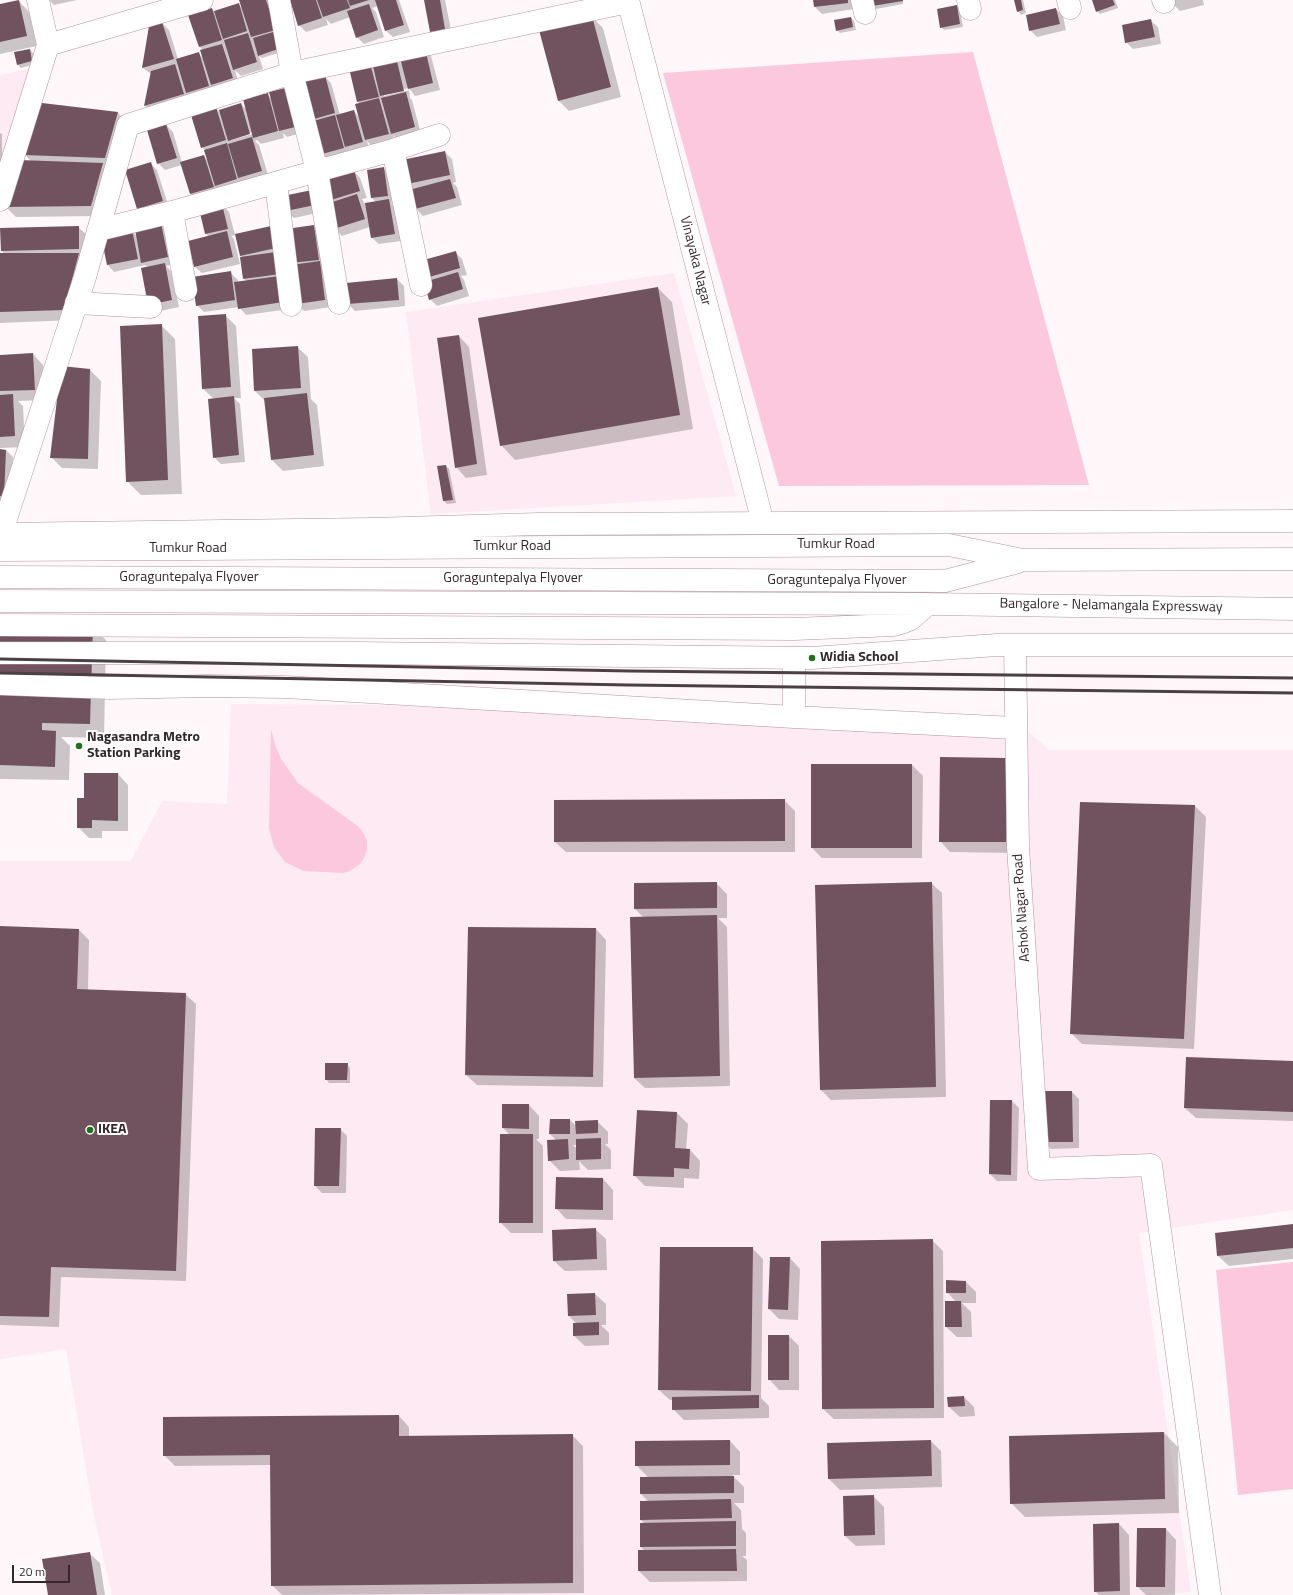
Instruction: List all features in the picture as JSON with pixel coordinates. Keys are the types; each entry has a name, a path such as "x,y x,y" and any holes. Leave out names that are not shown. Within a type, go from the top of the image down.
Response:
{"main road":[{"path":"0,200 48,45 38,0"},
{"path":"48,45 134,9 202,0"},
{"path":"279,0 292,73 316,171 339,303"},
{"path":"628,1 292,73 128,125 76,303 0,540 538,524 1293,521"},
{"name":"Vinayaka Nagar","path":"628,1 763,523"},
{"path":"98,230 172,212 393,150 439,135"},
{"path":"393,150 421,285"},
{"path":"276,183 291,305"},
{"path":"172,212 186,290"},
{"path":"76,303 151,307"},
{"name":"Tumkur Road","path":"0,540 949,545 1023,560"},
{"path":"1023,560 1293,559"},
{"name":"Goraguntepalya Flyover","path":"0,577 945,581 1023,560"},
{"name":"Goraguntepalya Flyover","path":"0,601 928,604"},
{"path":"0,625 794,629 894,625 911,619 928,604"},
{"name":"Bangalore - Nelamangala Expressway","path":"928,604 1293,609"},
{"path":"0,653 354,653 794,658 997,645 1293,645"},
{"name":"Ashok Nagar Road","path":"1015,645 1018,847 1039,1170 1150,1165 1210,1595"},
{"path":"794,658 794,717"},
{"path":"0,684 110,688 207,686 285,687 794,717 1016,728"}],"shaded area":[{"path":"973,52 1089,485 779,486 663,73"},
{"path":"31,68 0,169 0,75"},
{"path":"674,273 736,496 431,514 406,312"},
{"path":"231,704 369,705 619,712 1013,718 1049,750 1293,750 1293,1210 1139,1233 1191,1592 1152,1595 112,1595 93,1511 66,1349 0,1359 0,861 131,861 162,801 227,804"},
{"path":"271,729 275,745 281,759 298,783 359,827 364,834 367,841 367,850 364,858 360,864 350,871 343,873 304,871 285,862 274,847 269,829"},
{"path":"1293,1262 1293,1489 1238,1495 1216,1270"}],"building":[{"path":"19,0 27,36 0,42 0,4"},
{"path":"239,0 266,0 276,30 251,37"},
{"path":"290,0 316,0 322,18 298,26"},
{"path":"317,0 347,0 350,8 323,17"},
{"path":"348,0 369,0 350,6"},
{"path":"375,0 396,0 404,25 385,31"},
{"path":"424,0 440,0 445,29 430,32"},
{"path":"813,0 848,0 848,3 814,7"},
{"path":"871,0 903,0 903,1 872,6"},
{"path":"1014,0 1021,0 1023,10 1017,12"},
{"path":"1092,0 1113,0 1115,5 1096,12"},
{"path":"239,3 247,31 223,39 214,11"},
{"path":"369,4 378,30 356,38 347,11"},
{"path":"957,5 960,24 940,28 937,9"},
{"path":"212,8 222,40 199,47 188,15"},
{"path":"1056,8 1060,24 1029,31 1026,15"},
{"path":"592,16 611,87 558,101 539,30"},
{"path":"851,17 853,27 836,31 834,20"},
{"path":"1151,19 1155,37 1125,43 1122,25"},
{"path":"162,22 174,59 142,68 149,26"},
{"path":"273,32 278,49 258,56 253,38"},
{"path":"248,33 257,62 233,70 224,40"},
{"path":"222,44 233,78 211,85 200,50"},
{"path":"425,48 433,83 408,89 399,54"},
{"path":"30,49 32,61 17,65 14,52"},
{"path":"199,52 209,86 186,93 176,59"},
{"path":"396,57 404,91 380,96 372,62"},
{"path":"370,63 379,97 357,102 349,68"},
{"path":"175,64 184,94 144,106 151,71"},
{"path":"325,75 335,113 314,119 303,80"},
{"path":"285,88 295,127 279,131 269,92"},
{"path":"406,92 415,127 391,134 381,98"},
{"path":"268,93 278,131 253,138 243,99"},
{"path":"379,98 389,134 365,140 355,104"},
{"path":"42,103 118,112 105,158 24,155"},
{"path":"241,103 250,134 228,141 219,110"},
{"path":"216,107 226,140 201,148 191,115"},
{"path":"354,110 363,142 345,147 336,115"},
{"path":"335,115 344,148 322,154 313,121"},
{"path":"166,124 177,158 157,164 147,130"},
{"path":"252,137 262,171 238,178 228,144"},
{"path":"227,143 237,179 215,186 204,150"},
{"path":"445,151 450,175 407,184 402,160"},
{"path":"204,155 214,187 190,194 180,162"},
{"path":"19,160 103,163 91,206 4,207"},
{"path":"151,162 163,201 137,209 125,170"},
{"path":"384,167 388,196 371,198 367,170"},
{"path":"354,170 360,191 328,201 322,180"},
{"path":"450,179 456,198 415,209 409,190"},
{"path":"312,190 315,205 286,211 283,196"},
{"path":"357,194 365,219 334,229 326,204"},
{"path":"389,199 395,234 371,238 365,203"},
{"path":"222,204 228,229 205,234 199,209"},
{"path":"161,223 168,257 141,263 135,229"},
{"path":"314,225 319,260 290,263 286,229"},
{"path":"79,226 79,249 1,251 0,228"},
{"path":"271,226 276,248 240,256 235,234"},
{"path":"132,229 138,259 107,265 101,236"},
{"path":"227,231 233,257 194,267 188,241"},
{"path":"456,251 460,268 426,278 420,261"},
{"path":"276,252 280,274 243,279 240,257"},
{"path":"0,253 79,253 64,310 0,312"},
{"path":"320,261 325,300 296,304 291,265"},
{"path":"165,263 172,300 148,305 141,268"},
{"path":"231,271 235,300 196,306 192,277"},
{"path":"458,272 463,289 429,300 424,282"},
{"path":"280,276 283,302 238,309 234,282"},
{"path":"397,278 399,300 347,304 346,283"},
{"path":"658,287 680,415 500,446 478,318"},
{"path":"226,314 231,387 202,389 198,316"},
{"path":"162,324 168,480 126,482 120,326"},
{"path":"459,335 477,464 455,468 437,338"},
{"path":"298,346 301,388 254,391 252,349"},
{"path":"33,353 35,390 0,391 0,355"},
{"path":"61,366 90,369 88,459 50,458"},
{"path":"307,393 314,455 271,460 264,398"},
{"path":"13,394 15,436 0,437 0,395"},
{"path":"234,396 239,455 213,458 208,399"},
{"path":"0,449 6,450 4,497 0,496"},
{"path":"446,465 453,500 443,501 437,466"},
{"path":"0,623 93,625 90,724 42,723 42,730 56,731 55,767 0,765"},
{"path":"940,757 1007,758 1006,842 939,842"},
{"path":"811,764 912,764 912,848 811,848"},
{"path":"84,773 118,773 118,821 92,820 92,828 77,828 77,798 84,798"},
{"path":"785,799 785,841 554,842 554,800"},
{"path":"1080,802 1195,805 1184,1039 1070,1034"},
{"path":"717,882 717,908 634,909 634,883"},
{"path":"932,882 936,1087 820,1090 815,885"},
{"path":"717,915 720,1076 634,1078 630,917"},
{"name":"IKEA","path":"0,926 79,929 77,989 186,993 176,1271 51,1267 49,1317 0,1316"},
{"path":"468,927 596,928 593,1077 465,1075"},
{"path":"1186,1057 1293,1061 1293,1112 1184,1108"},
{"path":"325,1063 348,1063 347,1080 325,1080"},
{"path":"1043,1091 1072,1091 1073,1142 1043,1142"},
{"path":"990,1100 1012,1100 1011,1175 989,1174"},
{"path":"502,1104 529,1104 529,1129 502,1128"},
{"path":"637,1110 677,1112 675,1148 690,1149 689,1169 674,1168 674,1177 633,1176"},
{"path":"550,1119 570,1119 570,1134 549,1134"},
{"path":"598,1120 598,1133 576,1134 575,1121"},
{"path":"315,1128 341,1128 339,1186 314,1186"},
{"path":"500,1134 533,1134 533,1223 499,1223"},
{"path":"601,1138 601,1159 576,1160 576,1139"},
{"path":"568,1139 569,1159 548,1161 547,1140"},
{"path":"556,1177 603,1178 603,1210 555,1209"},
{"path":"1293,1224 1293,1248 1217,1256 1215,1233"},
{"path":"596,1228 597,1259 553,1261 552,1230"},
{"path":"933,1239 934,1408 822,1409 821,1241"},
{"path":"660,1247 753,1247 751,1391 658,1390"},
{"path":"770,1257 790,1257 788,1310 768,1309"},
{"path":"946,1280 966,1281 966,1293 946,1293"},
{"path":"595,1293 596,1315 568,1316 567,1294"},
{"path":"945,1301 961,1301 962,1327 945,1327"},
{"path":"599,1322 599,1335 573,1336 573,1323"},
{"path":"768,1335 789,1335 789,1380 768,1380"},
{"path":"759,1395 759,1408 672,1410 672,1397"},
{"path":"964,1396 965,1406 948,1407 947,1397"},
{"path":"399,1415 399,1436 573,1434 573,1583 271,1586 270,1455 163,1456 163,1417"},
{"path":"1164,1432 1165,1499 1010,1504 1009,1436"},
{"path":"730,1440 730,1465 635,1466 635,1441"},
{"path":"931,1440 932,1476 828,1479 827,1443"},
{"path":"734,1476 734,1493 640,1494 640,1477"},
{"path":"874,1495 875,1535 844,1536 843,1496"},
{"path":"731,1499 732,1518 640,1520 640,1501"},
{"path":"736,1521 736,1546 640,1547 640,1523"},
{"path":"1119,1523 1120,1591 1094,1592 1093,1524"},
{"path":"1137,1528 1166,1528 1165,1587 1136,1587"},
{"path":"736,1549 737,1571 638,1571 638,1550"},
{"path":"90,1552 97,1595 48,1595 42,1559"}],"railway":[{"path":"0,659 630,671 1293,678"},
{"path":"0,673 628,685 1293,693"}],"place":[{"name":"Widia School","path":"812,658"},
{"name":"Nagasandra Metro Station Parking","path":"79,746"},
{"name":"IKEA","path":"90,1130"}]}
